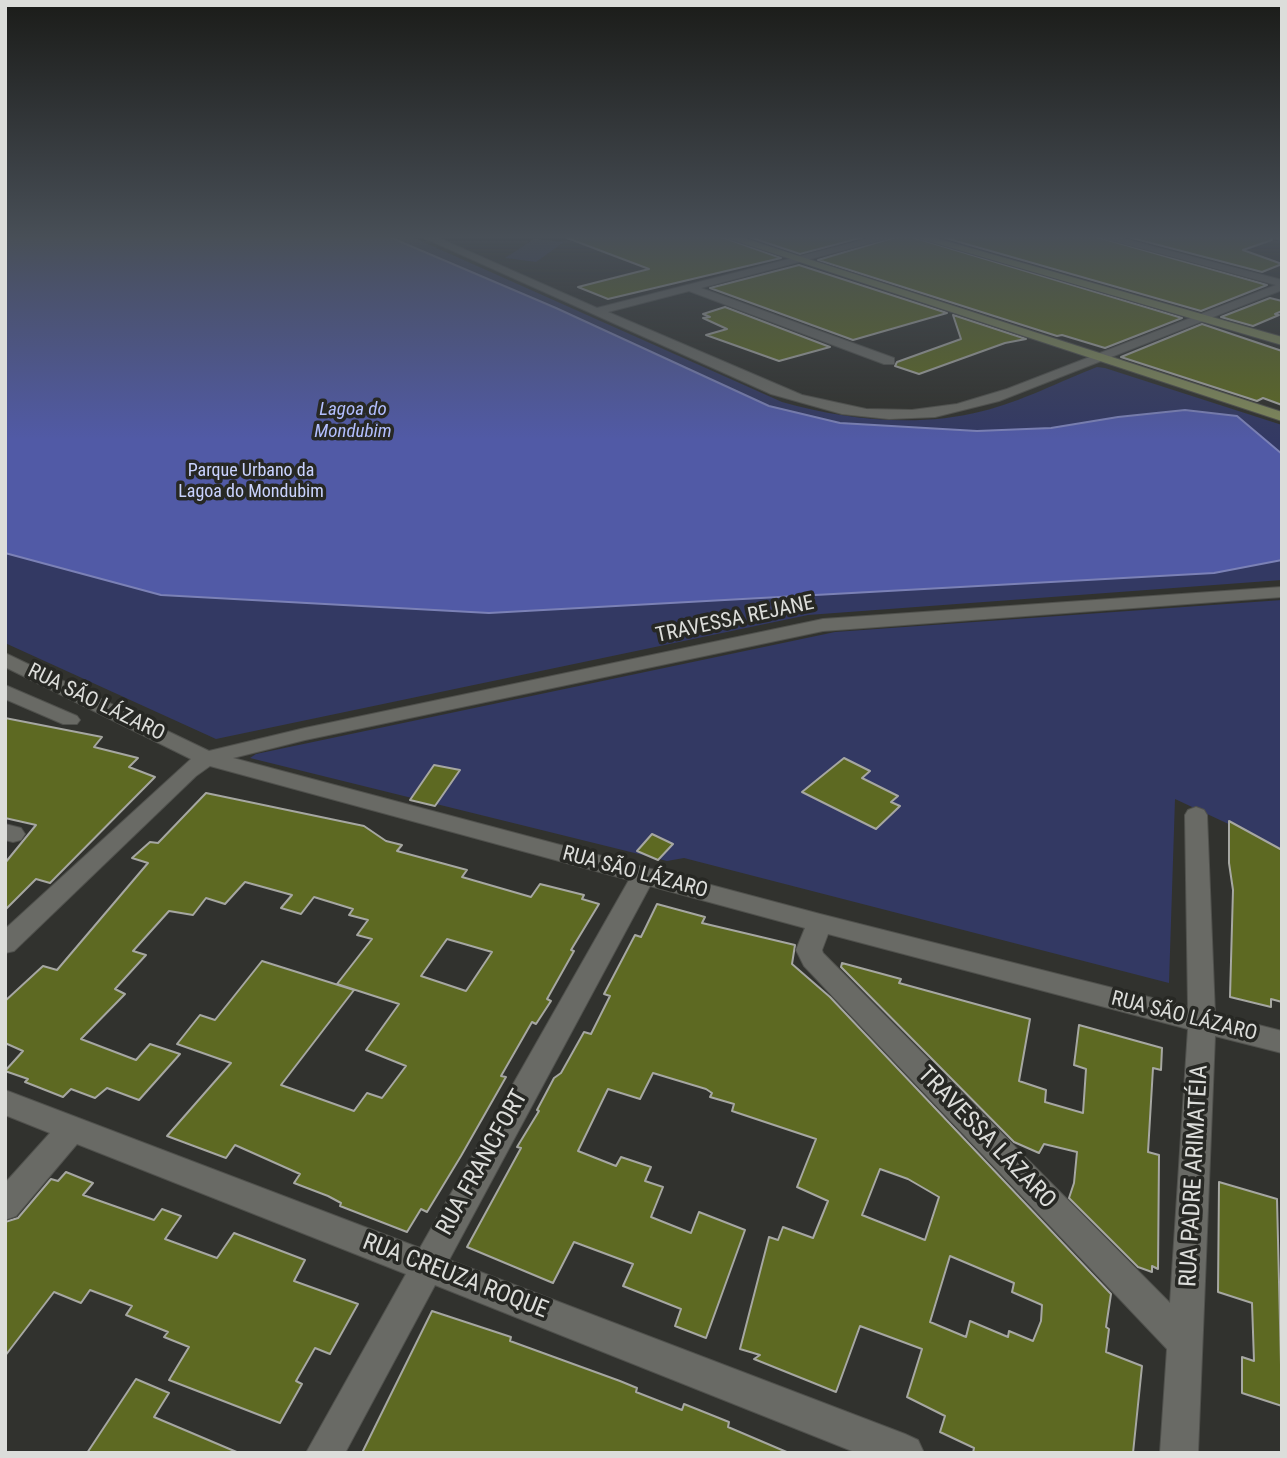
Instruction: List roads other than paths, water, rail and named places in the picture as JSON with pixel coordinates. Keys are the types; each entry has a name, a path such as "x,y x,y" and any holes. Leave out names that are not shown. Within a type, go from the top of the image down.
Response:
{"main road":[{"path":"935,304 1282,417"},
{"path":"1152,304 1282,341"}],"street":[{"path":"577,304 802,401 825,407 910,414 958,409 1234,304"},
{"path":"595,312 629,304"},
{"path":"735,304 889,361"},
{"name":"TRAVESSA REJANE","path":"207,758 305,734 822,625 1282,592"},
{"name":"RUA SÃO LÁZARO","path":"5,659 207,758 820,923 1282,1042"},
{"path":"5,691 70,720"},
{"path":"5,944 188,771 207,758"},
{"name":"RUA PADRE ARIMATÉIA","path":"1179,1453 1202,1022 1196,815"},
{"name":"RUA FRANCFORT","path":"325,1453 644,876"},
{"name":"TRAVESSA LÁZARO","path":"820,923 809,950 813,959 1186,1344"},
{"name":"RUA CREUZA ROQUE","path":"5,1102 905,1453"},
{"path":"5,1206 73,1127"}],"water":[{"name":"Lagoa do Mondubim","path":"5,304 547,304 769,406 840,423 977,431 1051,428 1185,410 1237,416 1282,454 1282,560 1214,573 489,613 161,595 5,553"}],"park label":[{"name":"Parque Urbano da Lagoa do Mondubim","path":"251,482"}]}
